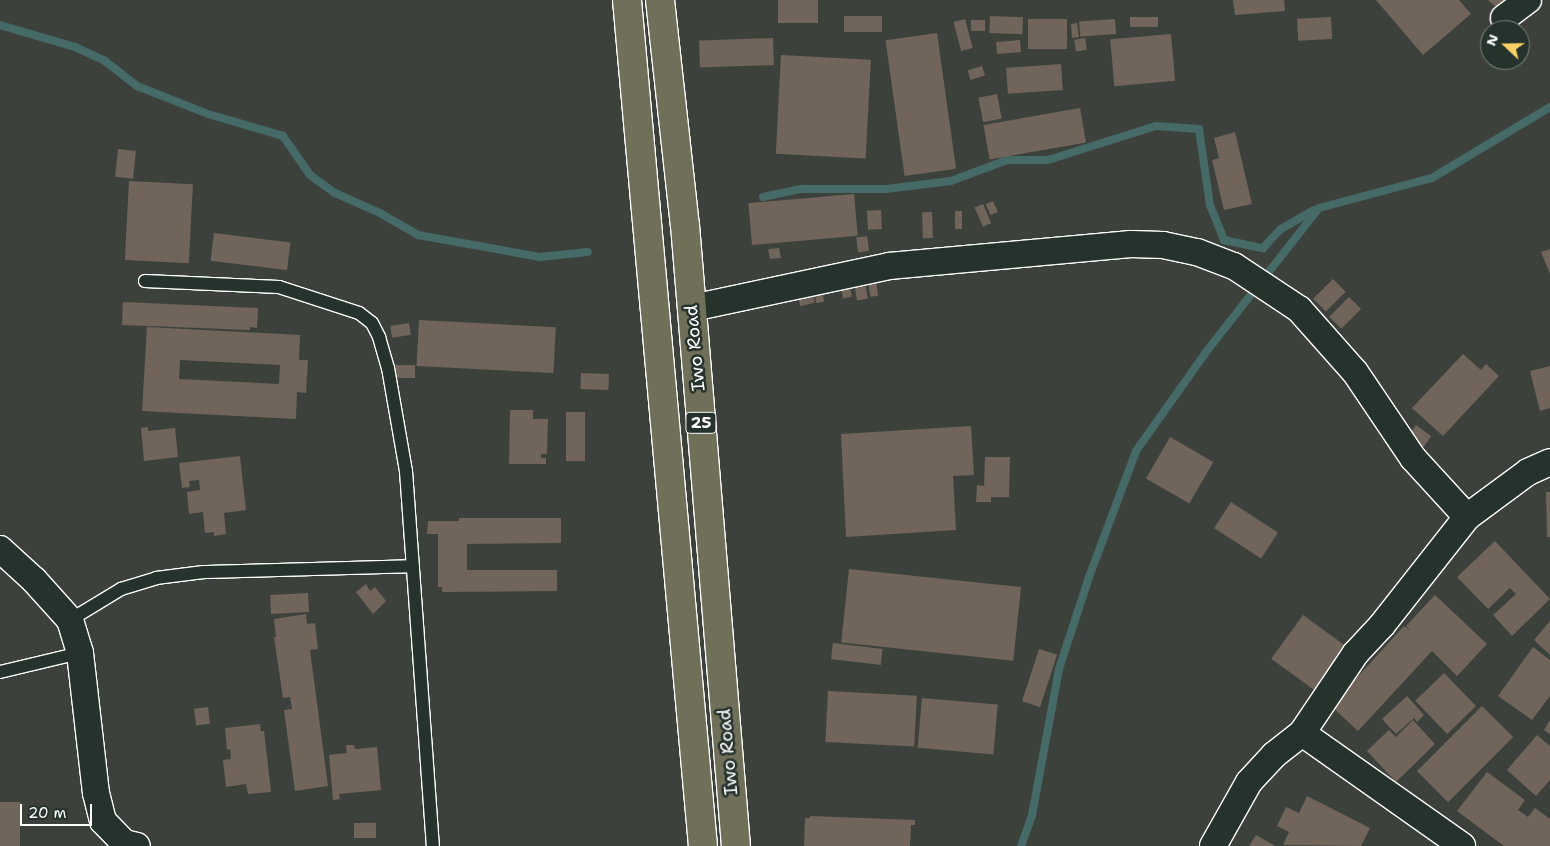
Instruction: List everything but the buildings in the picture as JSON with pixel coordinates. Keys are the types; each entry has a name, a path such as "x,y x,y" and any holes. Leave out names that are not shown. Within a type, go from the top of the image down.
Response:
{"main road":[{"name":"Iwo Road","path":"627,0 702,846"},
{"name":"Iwo Road","path":"660,0 685,225 736,846"}],"street":[{"path":"1504,18 1528,0"},
{"path":"692,308 889,266 1130,244 1163,245 1197,252 1234,266 1299,309 1355,372 1412,458 1467,517"},
{"path":"1213,846 1250,782 1274,755 1302,733 1354,654 1382,625 1467,517 1528,472 1550,462"},
{"path":"0,549 34,580 70,620 80,654 96,793 103,821 128,845"},
{"path":"1302,733 1462,846"}],"lane":[{"path":"145,281 279,287 348,308 366,317 379,337 392,392 406,471 433,846"},
{"path":"70,620 121,589 156,578 204,572 413,566"},
{"path":"0,672 80,654"}],"waterway":[{"path":"0,25 75,47 105,61 137,86 208,114 283,136 310,175 335,193 380,213 418,235 540,257 588,252"},
{"path":"1021,846 1032,815 1059,669 1089,577 1136,451 1206,352 1319,208 1432,178 1550,107"},
{"path":"763,197 802,189 886,189 951,181 1007,160 1048,160 1156,126 1199,129 1210,205 1224,240 1263,248 1281,229 1314,210"}]}
